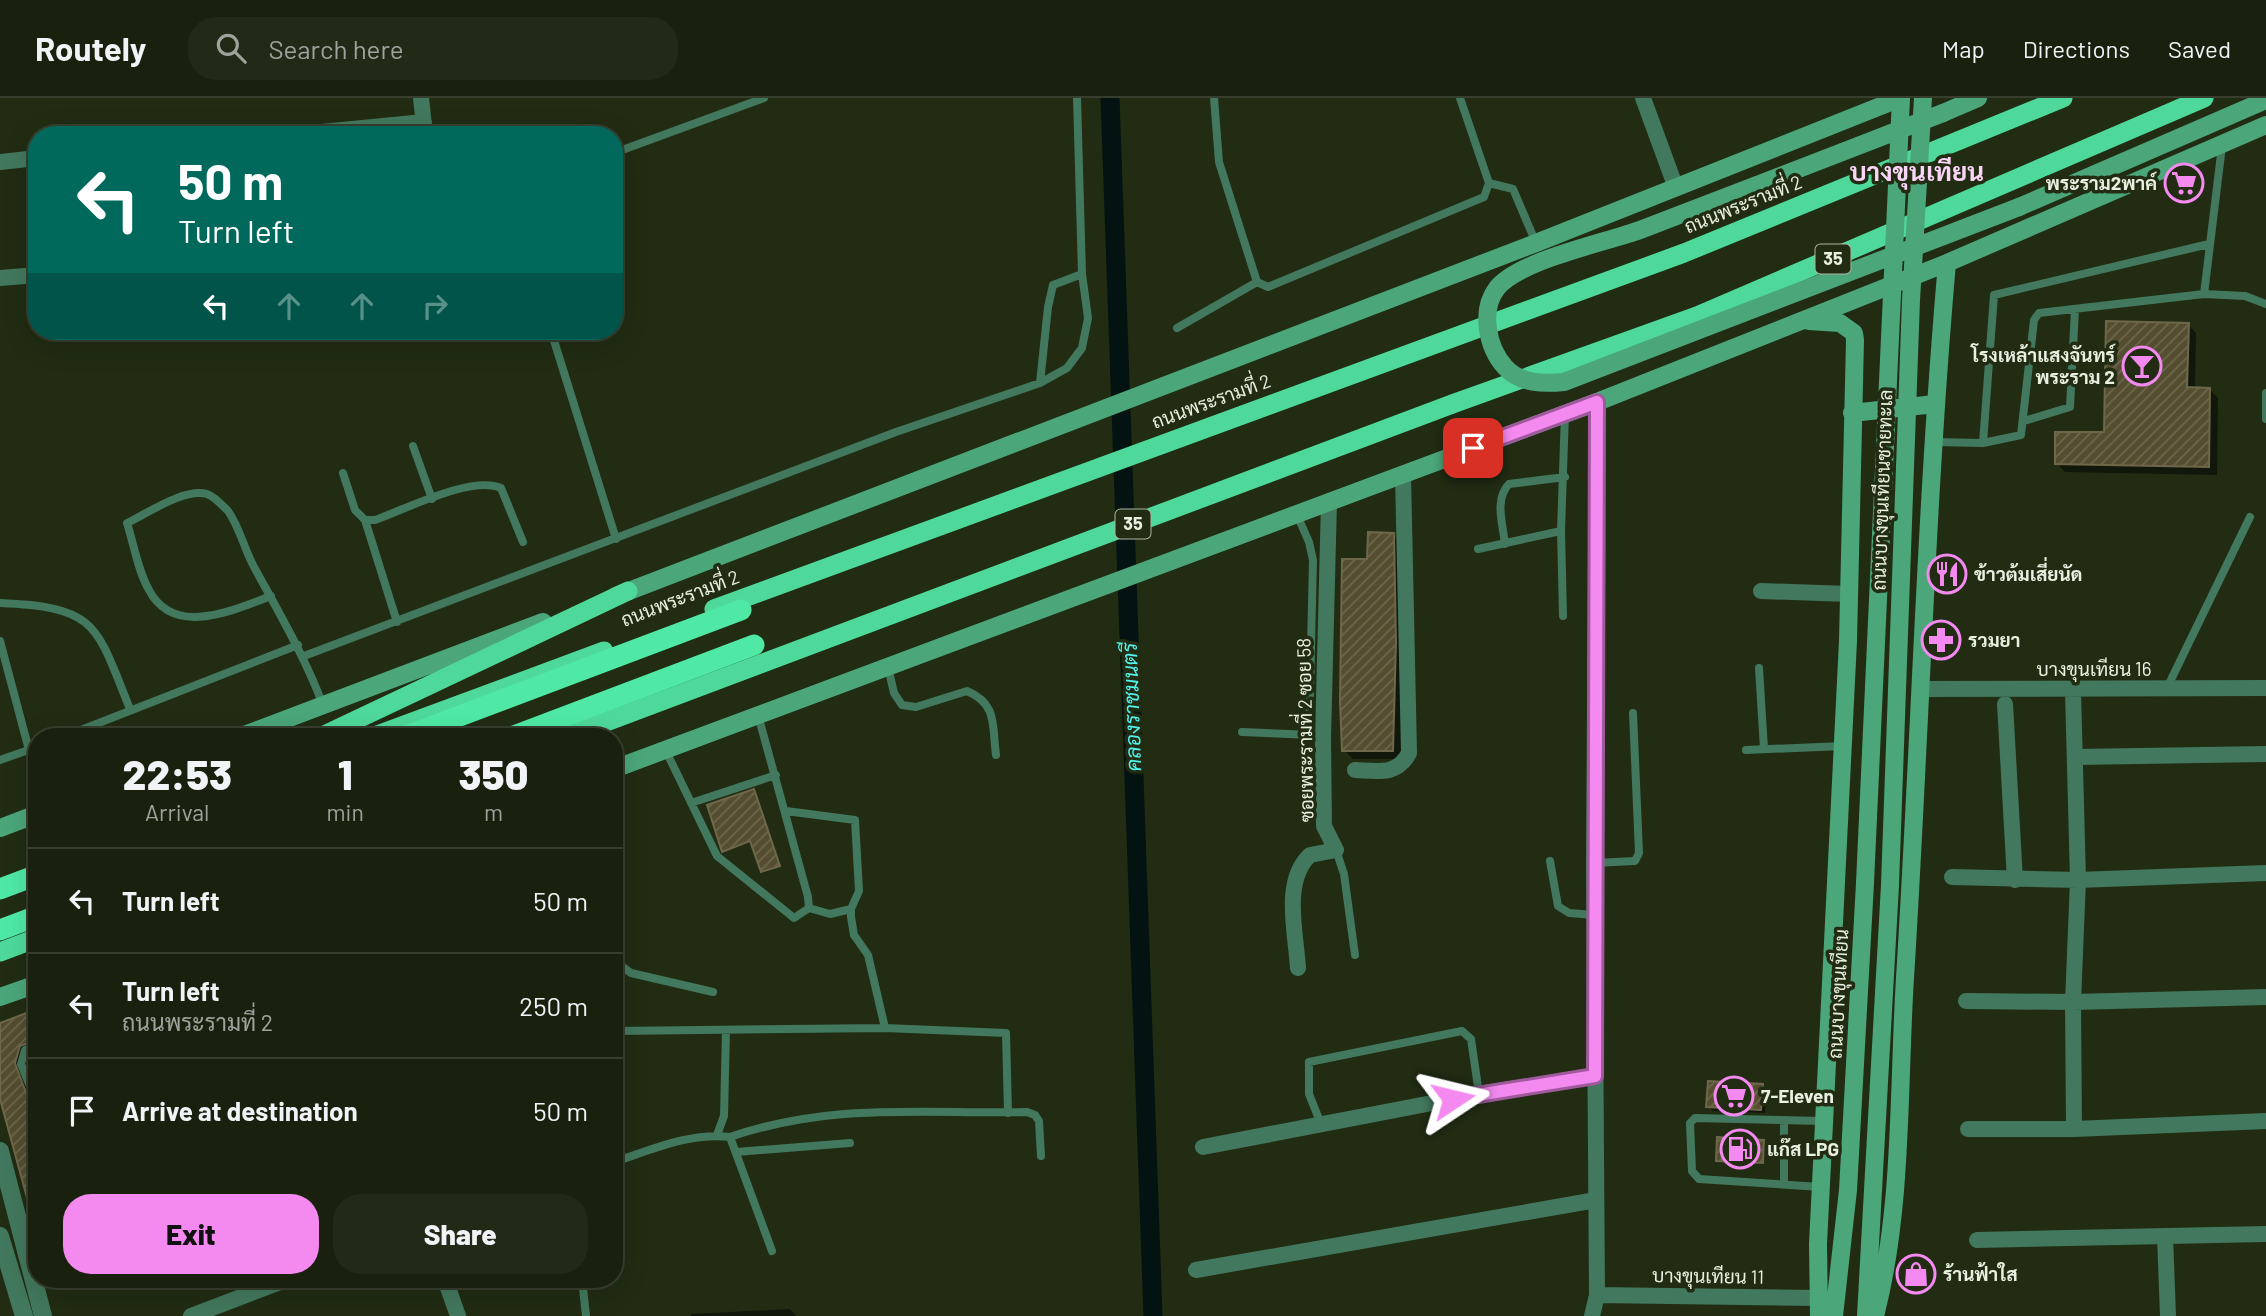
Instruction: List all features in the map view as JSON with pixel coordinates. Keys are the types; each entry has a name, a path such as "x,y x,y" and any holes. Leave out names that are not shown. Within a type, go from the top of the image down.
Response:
{"highway":[{"name":"ถนนพระรามที่ 2","path":"396,728 1458,334 1684,253 2063,98"},
{"name":"35","path":"590,728 1455,403 1697,316 2204,98"},
{"path":"339,728 628,591"},
{"path":"428,728 741,610"},
{"path":"535,728 754,645"},
{"path":"0,879 28,868"},
{"path":"0,889 28,878"},
{"path":"0,930 28,919"},
{"path":"0,952 28,942"}],"main road":[{"name":"ถนนพระรามที่ 2","path":"263,728 1014,445 1675,188 1878,103 1901,98"},
{"name":"ถนนบางขุนเทียนชายทะเล","path":"1865,883 1901,98"},
{"name":"ถนนบางขุนเทียนชายทะเล","path":"1866,1316 1890,885 1911,300 1923,98"},
{"path":"1978,98 1637,231 1520,271 1498,286 1490,300 1489,337 1497,357 1507,369 1525,380 1545,384 1564,382 2019,207 2266,100"},
{"name":"35","path":"623,766 1597,402 1805,321 1947,263 2266,125"},
{"path":"1875,1316 1885,1277 1895,1161 1935,404 1947,263"},
{"path":"1805,321 1840,323 1854,332 1849,594 1823,1121 1818,1307"},
{"path":"1852,413 1935,404"},
{"path":"0,828 28,817"},
{"name":"ถนนบางขุนเทียน","path":"1834,1316 1848,1190 1865,883"},
{"path":"0,997 28,989"}],"street":[{"path":"421,98 424,126"},
{"path":"1643,98 1675,188"},
{"path":"0,162 28,159"},
{"path":"0,278 28,276"},
{"path":"1592,1316 1597,1295 1594,863 1597,402"},
{"path":"1355,770 1394,771 1404,764 1409,753 1403,474"},
{"name":"ซอยพระรามที่ 2 ซอย 58","path":"1329,501 1316,735 1325,825 1336,850"},
{"path":"1761,591 1849,594"},
{"name":"บางขุนเทียน 16","path":"1921,689 2073,691 2266,688"},
{"path":"2073,691 2078,880 2073,1002 2074,1129"},
{"path":"2005,704 2015,880"},
{"path":"2075,757 2266,754"},
{"path":"1298,968 1294,888 1297,873 1310,855 1336,850"},
{"path":"1952,877 2078,880 2266,873"},
{"path":"1966,1001 2073,1002 2266,997"},
{"path":"1203,1147 1479,1094 1595,1076"},
{"path":"1968,1129 2074,1129 2266,1121"},
{"path":"0,1151 28,1258"},
{"path":"1196,1270 1596,1200"},
{"path":"1977,1240 2266,1234"},
{"path":"0,1236 24,1316"},
{"path":"2165,1236 2168,1316"},
{"path":"36,1288 43,1316"},
{"path":"191,1316 264,1288"},
{"path":"448,1288 458,1316"},
{"name":"บางขุนเทียน 11","path":"1597,1295 1818,1307"}],"lane":[{"path":"623,150 764,98"},
{"path":"304,656 896,432 1040,383 1067,368 1082,348 1088,318 1082,274 1077,98"},
{"path":"1214,98 1219,162 1257,282 1268,287 1483,197 1489,183 1460,98"},
{"path":"2204,294 2221,146"},
{"path":"1489,183 1513,189 1536,243"},
{"path":"1983,443 1994,295 2209,244"},
{"path":"1040,383 1053,285 1082,274"},
{"path":"1177,328 1257,282"},
{"path":"1934,442 1983,443 2021,435 2036,316 2204,294 2245,296 2266,304"},
{"path":"2024,421 2070,407 2075,309"},
{"path":"554,340 616,539"},
{"path":"2266,393 2266,419"},
{"path":"1563,617 1561,531 1565,477 1565,413"},
{"path":"413,446 432,499"},
{"path":"343,473 355,510 365,520 397,622"},
{"path":"1505,544 1501,509 1503,489 1509,484 1565,477"},
{"path":"365,520 375,520 477,483 495,485 501,488 523,542"},
{"path":"271,596 208,617 172,613 159,606 148,589 127,523 183,497 204,493 214,497 229,513 304,656 323,705"},
{"path":"1242,732 1316,735 1313,560 1309,542 1296,513"},
{"path":"2166,690 2250,517"},
{"path":"1478,550 1561,531"},
{"path":"0,603 38,604 78,615 100,635 130,709"},
{"path":"0,641 28,732"},
{"path":"84,728 298,645"},
{"path":"888,666 894,693 902,705 916,707 967,691 983,698 990,708 996,755"},
{"path":"1759,668 1764,749"},
{"path":"1594,863 1635,860 1639,853 1633,713"},
{"path":"758,715 786,811 809,908"},
{"path":"1746,750 1843,746"},
{"path":"0,760 28,750"},
{"path":"665,750 718,856 794,918 809,908 830,914 851,909"},
{"path":"691,803 776,775"},
{"path":"786,811 855,820 859,891 851,909 854,935 868,955 885,1028"},
{"name":"ซอยพระรามที่ 2 ซอย 58","path":"1336,850 1344,874 1355,955"},
{"path":"1550,861 1558,906 1569,913 1594,915"},
{"path":"623,967 631,973 713,992"},
{"path":"623,1031 885,1028 1006,1033 1008,1113"},
{"path":"717,1135 724,1116 726,1030"},
{"path":"1321,1124 1309,1094 1309,1062 1462,1031 1471,1039 1479,1094"},
{"path":"28,1050 25,1051 21,1064 28,1082"},
{"path":"623,1159 676,1142 717,1135 730,1137 803,1116 847,1112 1035,1115 1039,1121 1041,1156"},
{"path":"1821,1187 1695,1176 1690,1123 1695,1118 1823,1121"},
{"path":"1784,1120 1784,1184"},
{"path":"730,1137 772,1251"},
{"path":"737,1152 850,1143"},
{"path":"583,1288 586,1316"}],"building":[{"path":"2106,321 2189,323 2187,387 2210,388 2209,467 2055,464 2055,432 2104,432"},
{"path":"1368,532 1394,533 1396,642 1393,751 1342,751 1342,559 1367,559"},
{"path":"754,789 780,866 761,872 750,841 722,852 707,805"},
{"path":"28,1012 28,1043 20,1046 15,1063 28,1098 28,1201 0,1099 0,1023"},
{"path":"1708,1081 1763,1084 1761,1110 1706,1107"},
{"path":"1717,1137 1764,1140 1763,1163 1716,1161"}],"waterway":[{"name":"คลองราชมนตรี","path":"1110,98 1153,1316"}],"place":[{"name":"พระราม2พาค์","path":"2184,183"},
{"name":"โรงเหล้าแสงจันทร์ พระราม 2","path":"2142,366"},
{"name":"ข้าวต้มเสี่ยนัด","path":"1947,574"},
{"name":"รวมยา","path":"1941,640"},
{"name":"7-Eleven","path":"1734,1096"},
{"name":"แก๊ส LPG","path":"1740,1149"},
{"name":"ร้านฟ้าใส","path":"1916,1274"}],"district":[{"name":"บางขุนเทียน","path":"1917,172"}],"route":[{"path":"1453,1099 1595,1076 1597,402 1473,448"}]}
